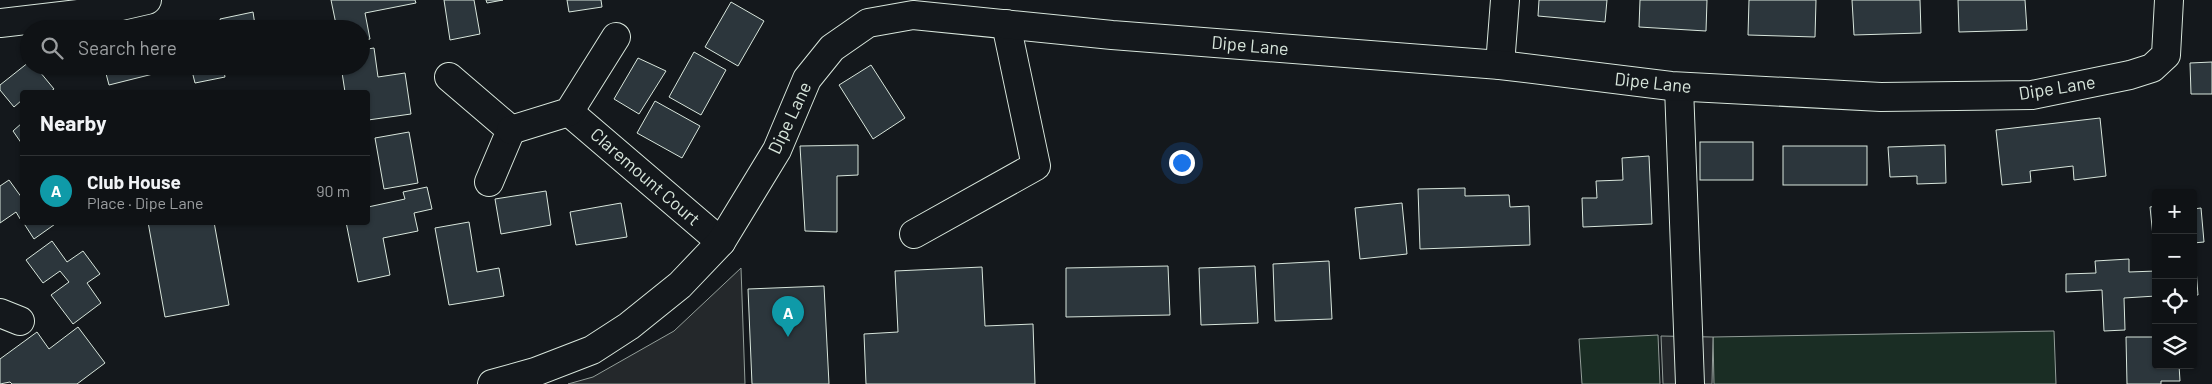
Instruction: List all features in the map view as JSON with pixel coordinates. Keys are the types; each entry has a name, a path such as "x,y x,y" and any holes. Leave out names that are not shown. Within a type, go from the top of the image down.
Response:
{"street":[{"path":"0,23 94,6 147,0"},
{"path":"1500,66 1505,0"},
{"name":"Dipe Lane","path":"492,384 536,378 592,350 629,326 680,285 721,242 777,150 807,79 832,48 868,23 913,15 1112,35 1500,66 1680,87 1881,97 2032,96 2130,75 2152,68 2166,55 2169,0"},
{"path":"914,234 1036,166 1006,24"},
{"path":"489,182 511,130 569,112 616,37"},
{"path":"449,77 511,130"},
{"path":"1680,87 1690,384"},
{"name":"Claremount Court","path":"569,112 721,242"}],"green space":[{"path":"2054,331 2056,384 1714,384 1713,337"},
{"path":"1658,335 1660,384 1582,384 1579,339"}],"shaded area":[{"path":"741,268 745,384 568,384 593,377 674,331"},
{"path":"1661,336 1713,337 1712,384 1663,384"}],"building":[{"path":"331,0 415,0 416,3 365,13 366,20 335,20"},
{"path":"444,0 474,0 480,34 450,40"},
{"path":"486,0 503,0 487,3"},
{"path":"567,0 601,0 602,7 569,12"},
{"path":"1539,0 1607,0 1605,22 1538,16"},
{"path":"1640,0 1707,0 1706,31 1639,27"},
{"path":"1749,0 1816,0 1815,37 1748,35"},
{"path":"1852,0 1920,0 1921,33 1854,35"},
{"path":"1958,0 2025,0 2027,30 1959,32"},
{"path":"731,2 764,21 738,66 705,47"},
{"path":"253,12 254,20 220,20"},
{"path":"374,48 378,77 405,73 411,114 370,120 370,90 345,90 342,75 370,75 370,49"},
{"path":"694,52 726,70 701,115 669,97"},
{"path":"638,58 666,71 639,114 614,99"},
{"path":"2212,62 2212,94 2191,94 2190,63"},
{"path":"871,65 905,118 873,139 839,85"},
{"path":"20,69 20,75 42,75 54,89 20,90 20,102 14,107 0,90 0,85"},
{"path":"106,75 149,75 109,85"},
{"path":"193,75 225,75 225,77 195,83"},
{"path":"655,101 700,126 682,158 637,133"},
{"path":"2100,118 2106,176 2074,180 2073,166 2030,171 2031,182 2002,185 1996,130"},
{"path":"20,125 20,141 13,131"},
{"path":"409,132 418,183 384,189 375,138"},
{"path":"1700,142 1753,142 1753,180 1700,180"},
{"path":"858,145 858,175 837,176 837,232 805,231 800,146"},
{"path":"1945,145 1946,183 1917,184 1917,176 1890,177 1888,147"},
{"path":"1783,146 1867,146 1867,185 1783,185"},
{"path":"1649,156 1652,224 1583,227 1582,198 1597,198 1596,181 1623,180 1622,158"},
{"path":"9,180 20,195 20,219 16,212 0,223 0,186"},
{"path":"427,187 432,209 414,213 418,231 383,238 390,275 358,282 347,225 370,225 370,207 405,199 403,192"},
{"path":"1465,188 1465,196 1509,195 1510,207 1529,206 1530,245 1420,249 1418,189"},
{"path":"546,191 551,225 501,234 495,199"},
{"path":"621,203 627,237 576,245 570,212"},
{"path":"1402,203 1407,254 1360,259 1355,208"},
{"path":"2150,207 2152,207 2152,226"},
{"path":"2197,208 2201,208 2204,242 2197,243"},
{"path":"469,222 477,272 499,268 504,296 449,305 435,228"},
{"path":"25,225 54,225 34,239"},
{"path":"149,225 215,225 229,305 165,317"},
{"path":"52,241 67,262 83,251 100,274 87,283 101,303 73,324 51,295 69,282 60,271 43,283 26,260"},
{"path":"2129,259 2129,272 2152,271 2152,296 2124,298 2125,330 2104,331 2102,290 2066,292 2066,274 2096,273 2095,261"},
{"path":"1329,261 1332,319 1275,321 1273,264"},
{"path":"1168,266 1170,315 1066,317 1066,268"},
{"path":"1255,266 1258,323 1201,325 1199,268"},
{"path":"982,267 985,326 1033,324 1035,384 866,384 864,334 898,332 895,271"},
{"path":"824,286 829,384 752,384 748,289"},
{"path":"78,327 105,363 77,384 12,384 10,382 0,384 0,359 37,332 49,349"},
{"path":"2126,337 2152,337 2152,369 2179,369 2180,381 2161,381 2161,384 2127,384"}],"place":[{"name":"Club House","path":"788,337"}]}
